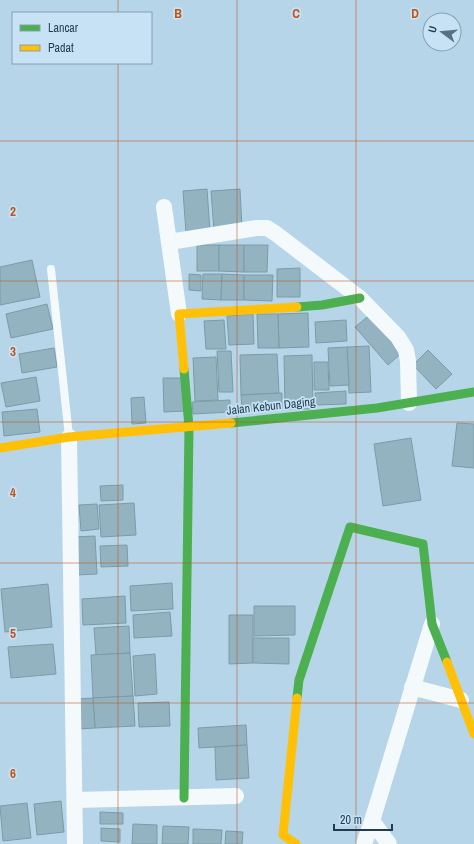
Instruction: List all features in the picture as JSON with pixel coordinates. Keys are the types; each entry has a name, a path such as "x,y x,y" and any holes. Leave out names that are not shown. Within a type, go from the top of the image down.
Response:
{"street":[{"path":"164,207 179,314 189,427 184,798"},
{"path":"170,242 257,228 267,228 360,298 398,337 406,350 408,361 409,403"},
{"path":"179,314 322,305 360,298"},
{"name":"Jalan Kebun Daging","path":"0,448 69,437 189,427 377,408 474,392"},
{"path":"69,437 75,844"},
{"path":"296,844 282,839 299,680 350,527 423,544 432,624 474,734"},
{"path":"364,844 432,624"},
{"path":"412,687 461,700"},
{"path":"75,800 236,796"},
{"path":"372,821 389,844"}],"lane":[{"path":"51,269 69,437"}],"building":[{"path":"207,189 210,231 186,233 183,191"},
{"path":"240,189 242,228 214,231 211,191"},
{"path":"197,245 219,245 219,271 197,271"},
{"path":"219,245 244,245 244,272 219,271"},
{"path":"244,245 268,245 267,272 244,272"},
{"path":"32,260 40,297 0,305 0,267"},
{"path":"300,268 300,297 277,297 277,269"},
{"path":"189,274 201,275 201,291 189,290"},
{"path":"203,274 222,274 221,300 202,299"},
{"path":"222,274 244,275 244,300 221,300"},
{"path":"244,275 273,275 272,301 244,300"},
{"path":"47,304 53,329 11,338 6,314"},
{"path":"308,313 309,347 279,348 278,314"},
{"path":"372,313 405,350 388,365 355,327"},
{"path":"253,314 254,344 229,345 227,316"},
{"path":"257,314 278,314 279,348 258,348"},
{"path":"224,320 226,349 206,349 204,321"},
{"path":"346,320 347,341 316,343 315,322"},
{"path":"369,346 371,392 349,393 347,347"},
{"path":"347,347 349,385 330,386 328,348"},
{"path":"54,348 57,367 22,373 19,354"},
{"path":"428,350 452,374 436,389 413,365"},
{"path":"217,351 231,351 233,392 219,392"},
{"path":"277,354 279,393 241,395 240,355"},
{"path":"312,355 313,409 285,409 284,356"},
{"path":"216,357 218,400 195,401 193,358"},
{"path":"314,362 328,362 329,390 314,390"},
{"path":"36,377 40,401 6,407 1,383"},
{"path":"163,378 184,378 185,411 164,412"},
{"path":"346,391 346,404 316,405 315,393"},
{"path":"282,393 282,409 242,411 241,395"},
{"path":"144,397 146,423 132,424 131,398"},
{"path":"230,400 230,412 193,414 192,402"},
{"path":"37,409 40,432 4,436 2,412"},
{"path":"457,423 474,424 474,468 452,466"},
{"path":"411,438 421,500 383,506 374,444"},
{"path":"123,485 123,500 101,501 100,486"},
{"path":"134,503 136,535 101,537 99,505"},
{"path":"97,504 99,529 81,531 79,505"},
{"path":"95,536 97,574 76,575 74,537"},
{"path":"127,545 128,566 101,567 100,546"},
{"path":"172,583 173,609 131,611 130,586"},
{"path":"48,584 52,627 5,632 1,589"},
{"path":"125,596 126,623 83,625 82,599"},
{"path":"254,606 295,606 295,635 254,636"},
{"path":"170,612 172,636 134,638 133,615"},
{"path":"229,615 253,615 253,663 229,664"},
{"path":"129,626 130,653 96,655 94,628"},
{"path":"253,638 289,638 289,664 253,663"},
{"path":"53,644 56,674 11,678 8,647"},
{"path":"130,653 133,696 93,698 91,655"},
{"path":"155,654 157,694 135,696 133,656"},
{"path":"133,696 135,726 95,728 93,698"},
{"path":"93,698 95,728 79,729 78,699"},
{"path":"169,702 170,726 139,727 138,703"},
{"path":"246,725 247,745 199,748 198,728"},
{"path":"247,745 249,778 216,780 215,747"},
{"path":"61,801 64,832 37,835 34,804"},
{"path":"27,803 31,838 3,841 0,806"},
{"path":"100,812 123,813 123,824 100,824"},
{"path":"133,824 157,825 157,844 132,844"},
{"path":"163,826 189,827 188,844 162,844"},
{"path":"101,828 120,829 120,842 101,841"},
{"path":"193,829 222,830 221,844 193,844"},
{"path":"226,831 243,832 242,844 225,844"}],"traffic: fast":[{"path":"297,307 322,305 360,298"},
{"path":"184,369 189,427 184,798"},
{"path":"231,423 377,408 474,392"},
{"path":"297,698 299,680 350,527 423,544 432,624 447,662"}],"traffic: slow":[{"path":"184,369 179,314 297,307"},
{"path":"0,448 69,437 231,423"},
{"path":"447,662 474,734"},
{"path":"296,844 283,835 297,698"}]}
